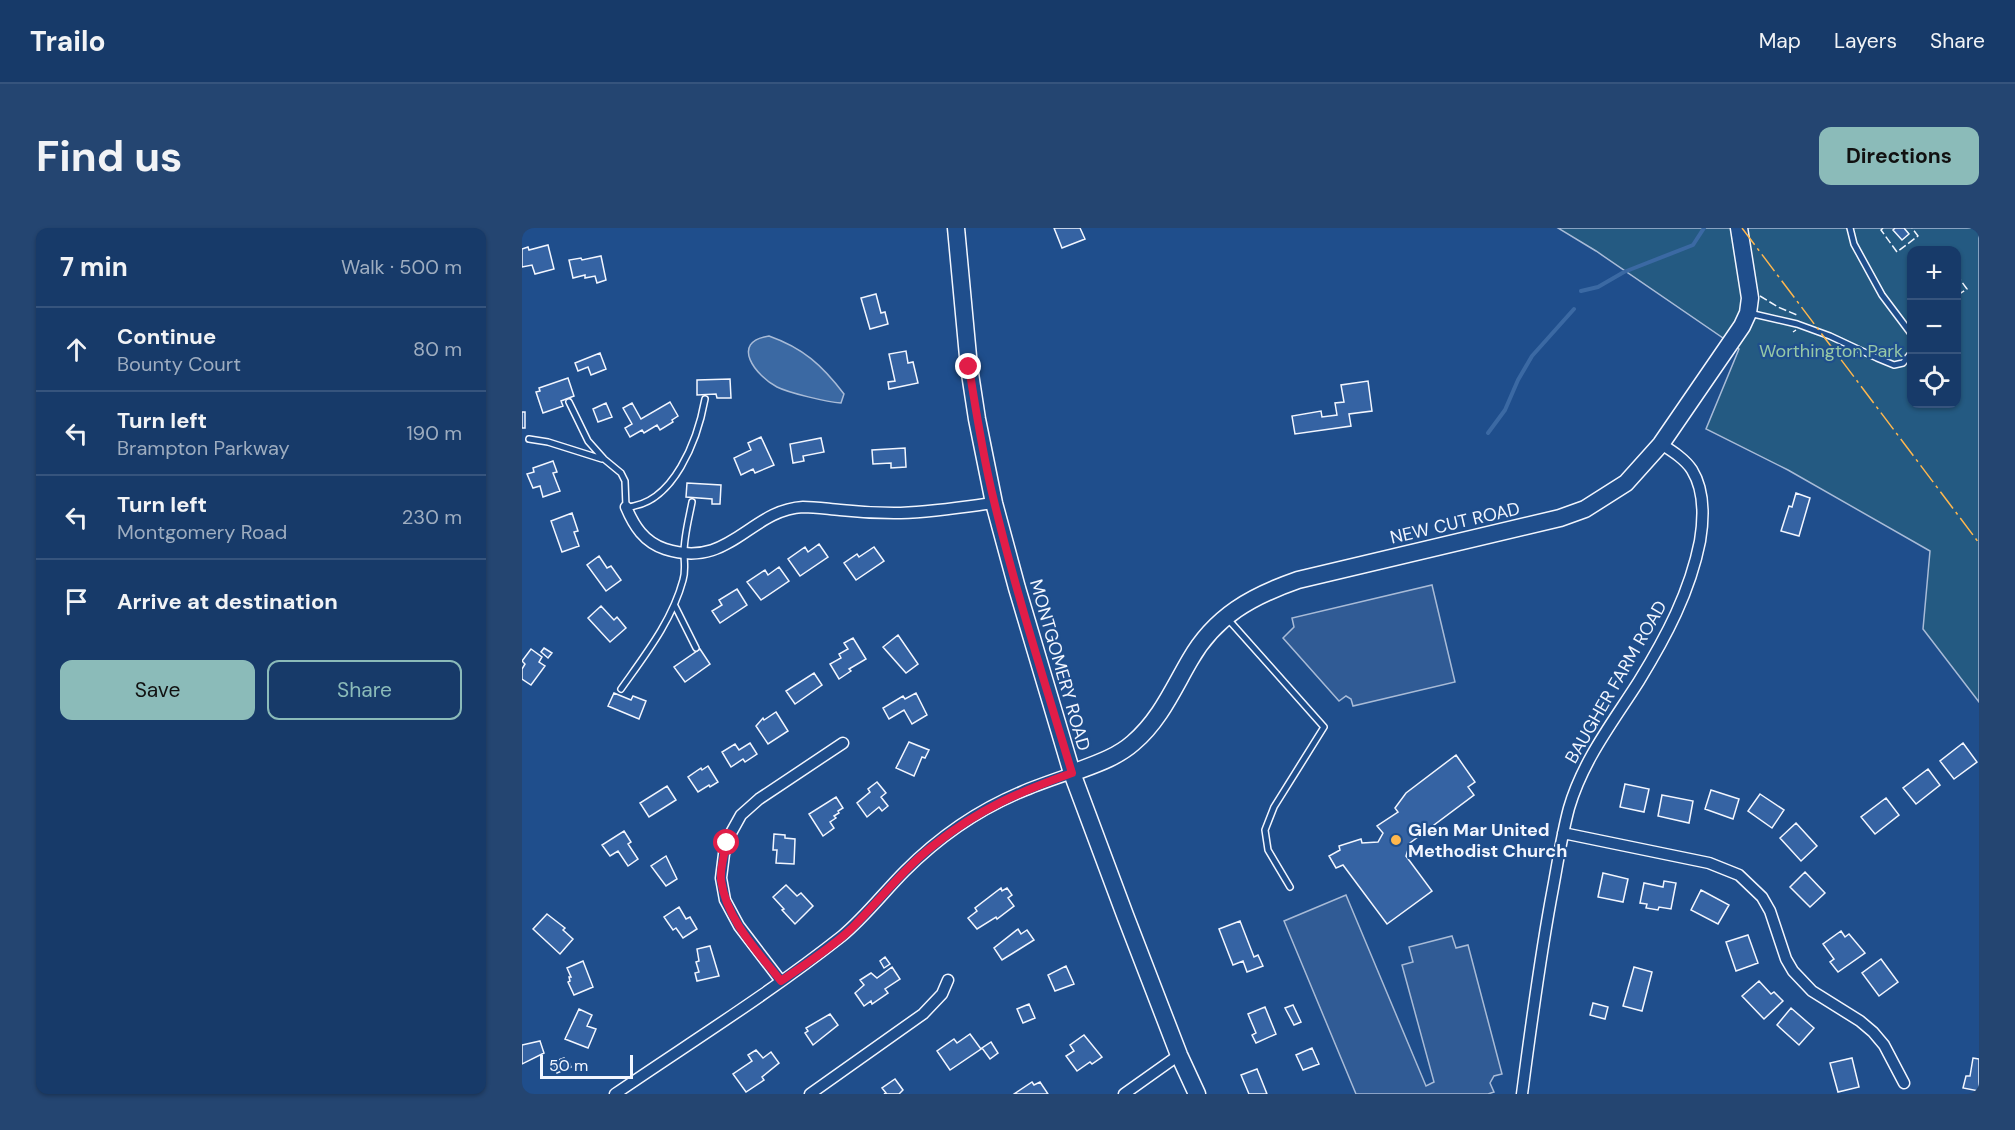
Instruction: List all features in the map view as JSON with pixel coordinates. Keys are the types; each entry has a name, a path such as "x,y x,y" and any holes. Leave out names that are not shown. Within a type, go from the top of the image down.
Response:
{"street":[{"name":"MONTGOMERY ROAD","path":"956,228 969,367 977,419 994,503 1040,670 1072,773 1179,1055 1197,1094"},
{"name":"NEW CUT ROAD","path":"1072,773 1108,759 1133,743 1154,722 1191,658 1213,627 1236,609 1268,590 1298,580 1560,518 1585,509 1626,483 1661,444 1735,338 1748,313 1750,298 1738,228"},
{"name":"BAUGHER FARM ROAD","path":"1522,1094 1544,933 1563,833 1576,787 1589,759 1663,640 1679,608 1696,560 1702,529 1703,504 1699,485 1691,469 1679,456 1661,444"},
{"path":"626,507 631,520 647,540 660,547 684,553 706,553 728,544 759,524 788,510 804,507 895,513 994,503"},
{"path":"781,981 739,926 725,900 721,878 724,854 731,833 741,815 759,799 843,743"},
{"path":"615,1094 781,981 849,930 933,845 959,826 1021,792 1072,773"},
{"path":"1563,833 1709,863 1739,875 1761,897 1770,912 1786,959 1800,981 1873,1032 1884,1045 1904,1083"},
{"path":"810,1094 923,1014 942,994 948,980"},
{"path":"1124,1094 1179,1055"}],"lane":[{"path":"1850,228 1854,244 1882,295 1907,329"},
{"path":"1748,313 1808,328 1894,364 1903,363 1910,354"},
{"path":"569,402 588,441 621,473 625,481 626,507 635,507 653,499 678,471 694,444 705,399"},
{"path":"529,439 548,442 604,459"},
{"path":"621,688 646,654 675,606 686,563 684,553 692,502"},
{"path":"675,606 696,648"},
{"path":"1226,617 1324,727 1274,807 1265,830 1268,850 1290,887"}],"green space":[{"name":"Worthington Park","path":"1558,228 1979,228 1979,702 1923,629 1930,551 1788,470 1706,429 1739,349 1596,251"}],"shaded area":[{"path":"769,336 792,346 820,366 844,394 841,403 808,397 777,387 761,375 750,360 748,352 750,345 757,339"},
{"path":"1432,585 1455,682 1353,706 1351,699 1346,696 1339,701 1283,638 1294,627 1292,618"},
{"path":"1346,895 1426,1086 1434,1082 1402,965 1413,962 1409,947 1452,936 1456,948 1468,945 1502,1074 1494,1076 1490,1083 1494,1092 1488,1094 1356,1094 1284,921"}],"building":[{"path":"1054,228 1080,228 1085,239 1062,248"},
{"path":"1904,228 1909,234 1902,240 1893,230"},
{"path":"548,245 554,269 535,274 532,265 522,267 522,249 528,247 529,250"},
{"path":"601,256 606,280 597,283 595,276 585,278 585,275 573,278 569,260"},
{"path":"876,294 881,313 885,312 888,324 870,329 861,298"},
{"path":"906,351 908,363 913,362 918,383 889,389 888,382 895,381 889,354"},
{"path":"600,353 606,369 591,375 588,367 578,371 575,363"},
{"path":"568,378 574,396 561,401 563,406 543,413 536,392 540,391 539,388"},
{"path":"730,379 731,398 717,398 716,394 697,395 697,380"},
{"path":"1368,381 1372,411 1349,414 1351,426 1295,434 1292,416 1321,411 1322,417 1337,415 1335,403 1344,402 1341,385"},
{"path":"670,402 678,416 672,420 673,422 660,430 657,425 644,433 642,430 630,437 625,428 632,424 623,408 632,403 641,419"},
{"path":"606,403 612,417 598,422 593,409"},
{"path":"522,412 525,412 525,428 522,428"},
{"path":"761,437 774,465 755,473 753,469 741,475 734,458 751,450 748,443"},
{"path":"821,438 824,452 803,456 804,461 793,463 790,444"},
{"path":"905,448 906,467 891,468 891,463 873,464 872,450"},
{"path":"553,461 557,472 553,473 560,491 543,497 540,486 533,488 527,474 534,472 533,468"},
{"path":"687,483 721,485 720,504 712,504 712,499 686,497"},
{"path":"1796,493 1810,498 1799,536 1781,531"},
{"path":"572,513 578,531 574,532 579,546 562,552 551,521"},
{"path":"819,544 828,557 800,576 788,559 805,547 808,552"},
{"path":"874,547 884,561 856,580 844,563 857,554 859,557"},
{"path":"599,556 607,568 611,566 621,580 606,591 587,565"},
{"path":"779,567 789,581 761,600 747,582 765,570 768,575"},
{"path":"737,589 747,605 720,623 712,611 722,605 719,600"},
{"path":"601,606 614,620 617,617 626,628 610,642 588,618"},
{"path":"898,635 918,664 906,673 883,647"},
{"path":"853,638 866,659 849,669 851,671 839,679 830,664 841,658 839,654 848,649 844,643"},
{"path":"544,648 552,653 548,658 541,652"},
{"path":"531,649 542,657 539,662 545,666 531,685 522,679 522,669 525,664 522,661"},
{"path":"700,649 710,664 685,682 674,667"},
{"path":"814,673 822,685 795,704 786,691"},
{"path":"614,693 631,700 633,696 646,701 639,719 608,706"},
{"path":"916,693 927,715 912,724 904,710 889,719 883,708 903,696 905,699"},
{"path":"776,712 788,731 768,744 756,726 763,718 764,720"},
{"path":"909,742 929,750 925,758 922,757 914,776 896,768"},
{"path":"750,743 757,754 731,767 722,752 735,744 739,750"},
{"path":"1963,743 1977,762 1954,779 1940,761"},
{"name":"Glen Mar United Methodist Church","path":"1456,755 1475,782 1468,787 1474,795 1410,843 1406,856 1432,891 1387,924 1343,865 1336,868 1329,856 1340,850 1339,846 1361,839 1362,843 1378,842 1383,833 1377,826 1398,812 1395,808 1406,793"},
{"path":"708,766 718,782 698,792 688,777"},
{"path":"1928,769 1940,785 1916,804 1903,788"},
{"path":"877,782 886,793 881,797 888,806 882,811 879,807 867,817 857,803 870,792 868,789"},
{"path":"1625,784 1649,789 1644,812 1620,807"},
{"path":"667,786 676,800 649,817 640,803"},
{"path":"1711,790 1739,799 1733,819 1705,809"},
{"path":"1760,794 1784,810 1772,828 1748,811"},
{"path":"1662,795 1693,801 1689,823 1658,816"},
{"path":"836,797 843,808 830,822 834,828 823,836 809,814"},
{"path":"1886,798 1899,815 1875,834 1861,817"},
{"path":"1796,823 1817,846 1801,861 1780,838"},
{"path":"624,831 631,842 628,844 638,859 628,866 618,851 610,856 602,845"},
{"path":"774,834 795,839 794,864 776,863 777,850 773,850"},
{"path":"666,856 677,879 666,886 651,866"},
{"path":"1805,872 1825,893 1810,907 1790,887"},
{"path":"1603,873 1628,879 1623,902 1598,897"},
{"path":"1664,881 1676,883 1671,909 1646,908 1647,904 1640,903 1644,883 1663,887"},
{"path":"786,885 797,896 801,893 813,906 795,924 773,897"},
{"path":"1001,888 1002,891 1007,888 1012,895 1008,898 1014,906 997,919 996,917 977,929 968,918 977,911 975,908"},
{"path":"1701,890 1729,905 1718,924 1691,910"},
{"path":"679,907 686,919 690,917 697,929 683,938 676,928 673,930 664,917"},
{"path":"547,914 565,928 563,930 573,939 560,954 533,929"},
{"path":"1240,921 1254,957 1258,955 1263,966 1247,972 1243,961 1233,965 1219,929"},
{"path":"1018,929 1021,934 1027,930 1034,940 1002,960 994,948"},
{"path":"1841,931 1845,937 1849,934 1865,953 1838,972 1830,962 1834,959 1823,944"},
{"path":"1748,935 1758,963 1736,971 1726,942"},
{"path":"710,946 719,976 697,981 695,973 699,972 696,962 699,961 697,949"},
{"path":"885,957 890,964 884,968 880,961"},
{"path":"1881,959 1898,982 1879,996 1862,973"},
{"path":"583,961 593,987 574,995 568,982 571,977 567,968"},
{"path":"1066,966 1074,984 1055,991 1048,975"},
{"path":"892,967 900,979 885,989 888,993 872,1004 871,1001 864,1006 855,993 864,985 860,980 871,973 877,978"},
{"path":"1634,967 1652,972 1642,1011 1623,1006"},
{"path":"1759,981 1771,994 1774,992 1783,1001 1764,1019 1742,996"},
{"path":"1593,1003 1608,1007 1605,1019 1590,1015"},
{"path":"1029,1004 1035,1018 1023,1023 1017,1009"},
{"path":"1293,1005 1301,1022 1294,1025 1285,1008"},
{"path":"1265,1007 1276,1034 1256,1043 1252,1035 1256,1033 1248,1014"},
{"path":"1791,1008 1814,1028 1799,1045 1777,1025"},
{"path":"579,1009 592,1015 587,1026 596,1029 588,1048 565,1039"},
{"path":"830,1014 838,1025 813,1045 805,1033 808,1031 806,1028"},
{"path":"970,1034 981,1049 950,1070 937,1051 954,1039 957,1043"},
{"path":"1084,1035 1102,1057 1077,1071 1066,1056 1074,1051 1070,1045"},
{"path":"540,1041 544,1053 522,1064 522,1045"},
{"path":"991,1042 998,1053 990,1059 982,1048"},
{"path":"1312,1048 1319,1064 1303,1070 1296,1055"},
{"path":"756,1050 763,1058 771,1052 779,1063 762,1077 764,1080 746,1092 733,1074 752,1061 748,1055"},
{"path":"564,1058 571,1067 557,1073 553,1062"},
{"path":"1852,1058 1859,1087 1838,1092 1830,1063"},
{"path":"1973,1058 1979,1059 1979,1091 1963,1088 1966,1076 1970,1076"},
{"path":"1257,1069 1267,1094 1249,1094 1241,1075"},
{"path":"895,1079 903,1090 899,1094 884,1094 886,1093 882,1088"},
{"path":"1032,1082 1034,1085 1040,1082 1048,1094 1014,1094"}],"waterway":[{"path":"1581,291 1598,287 1624,272 1693,245 1704,228"},
{"path":"1488,433 1505,410 1532,356 1574,309"}],"fence":[{"path":"1883,228 1881,230 1897,252 1918,236 1912,228"},
{"path":"1961,281 1967,289 1961,293"},
{"path":"1760,296 1797,315"}],"power":[{"path":"1742,228 1979,543"}],"place":[{"name":"Glen Mar United Methodist Church","path":"1396,840"}],"route":[{"path":"727,843 721,878 725,900 739,926 781,981 849,930 933,845 959,826 1021,792 1072,773 1040,670 994,503 969,367"}]}
